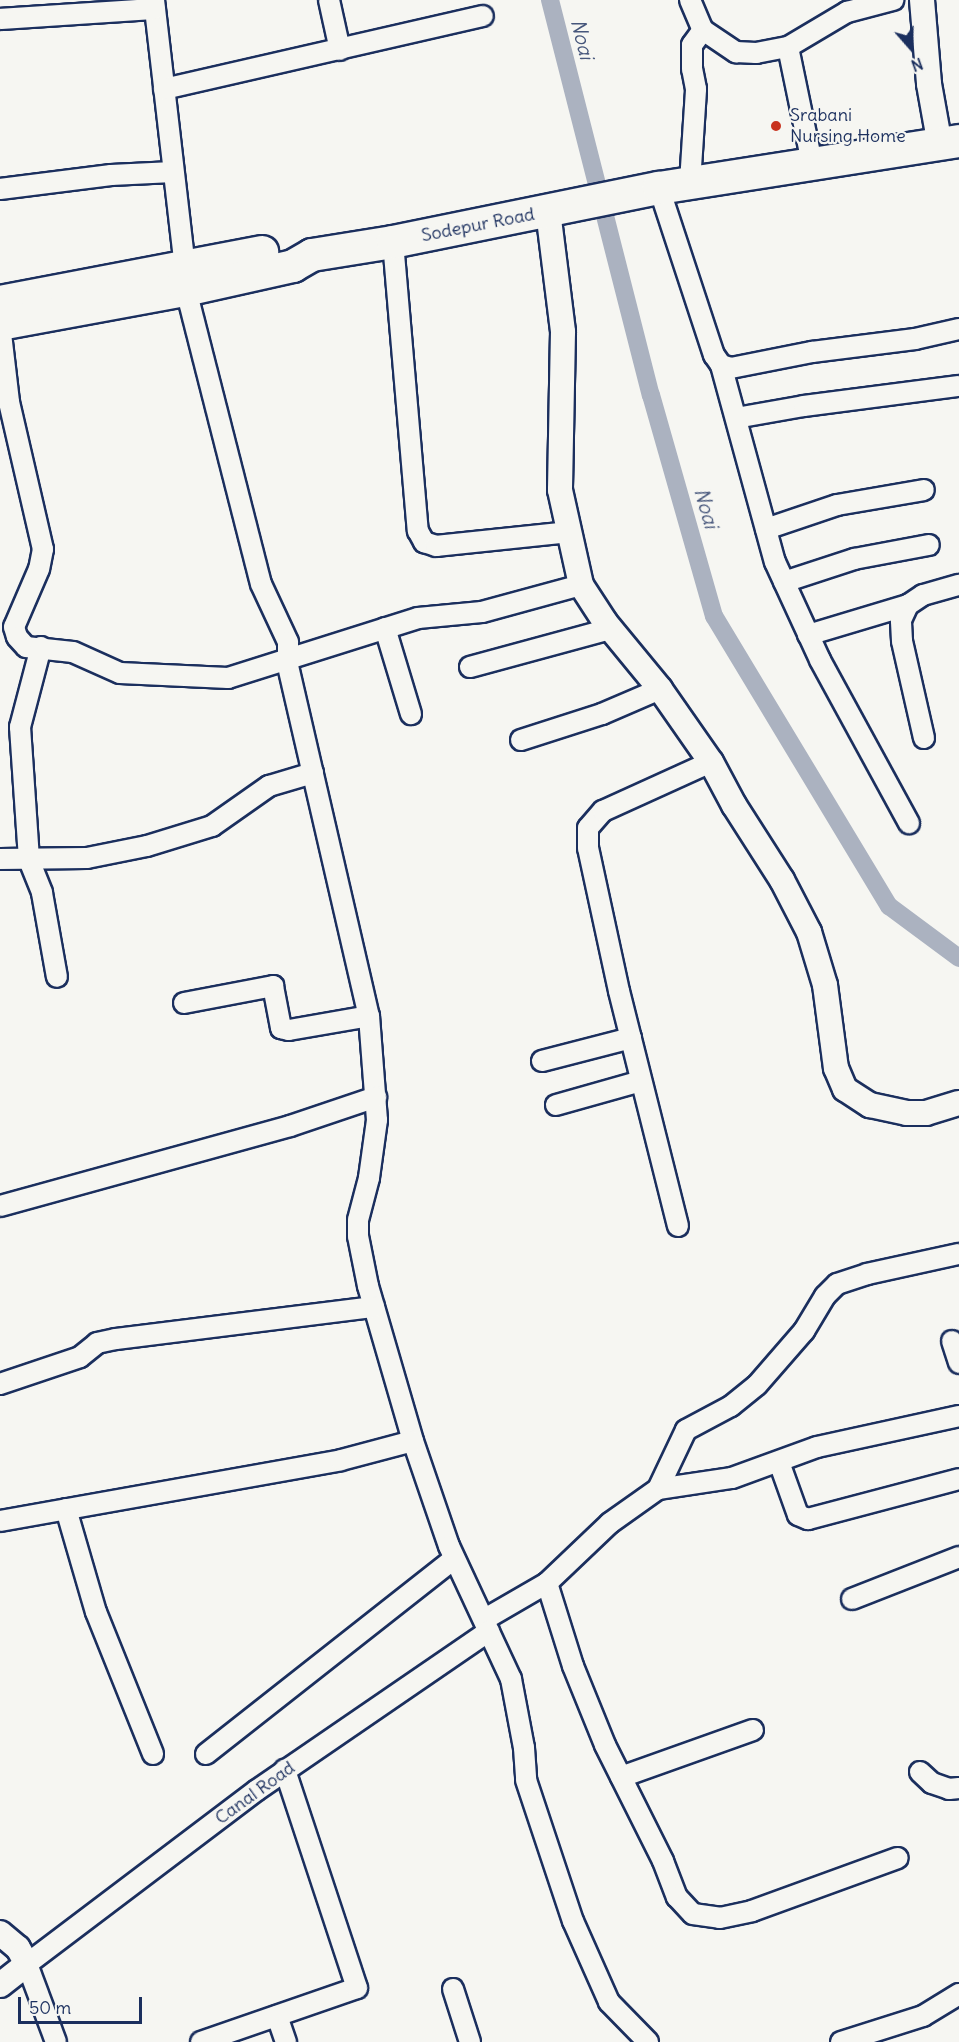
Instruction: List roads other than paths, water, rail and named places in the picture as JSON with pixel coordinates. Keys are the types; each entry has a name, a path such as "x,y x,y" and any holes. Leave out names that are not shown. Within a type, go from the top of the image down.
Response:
{"main road":[{"name":"Sodepur Road","path":"0,325 186,279 292,266 312,255 393,242 662,188 950,143"},
{"path":"0,302 186,279"}],"street":[{"path":"329,0 340,50"},
{"path":"690,0 703,30 736,52 756,53 788,47 847,12 893,0"},
{"path":"922,0 929,84 950,143"},
{"path":"0,19 155,4 186,279 261,584 288,642 288,658 369,1016 377,1120 369,1178 358,1220 358,1236 374,1307 413,1441 458,1568 511,1679 524,1748 526,1780 573,1921 609,2002 648,2042"},
{"path":"164,88 483,16"},
{"path":"703,30 692,45 692,69 696,89 662,188 714,356 721,365 766,529 784,582 808,635 909,823"},
{"path":"788,47 812,163"},
{"path":"0,189 111,175 173,172"},
{"path":"557,210 563,332 560,490 581,585 610,629 660,689 711,762 734,805 782,880 809,932 825,985 836,1068 844,1089 870,1105 907,1113 926,1113 959,1103"},
{"path":"393,242 418,531 424,542 436,546 569,532"},
{"path":"0,325 9,402 43,549 39,569 14,627 17,637 26,647 73,652 120,674 228,678 418,618 482,612 581,585"},
{"path":"721,365 731,368 812,352 915,339 959,329"},
{"path":"736,418 804,406 959,386"},
{"path":"766,529 837,505 924,490"},
{"path":"784,582 854,559 929,545"},
{"path":"808,635 908,605 923,595 959,585"},
{"path":"908,605 901,620 902,641 924,738"},
{"path":"386,628 411,714"},
{"path":"470,667 610,629"},
{"path":"40,647 20,727 29,860 42,893 57,977"},
{"path":"521,740 602,714 660,689"},
{"path":"678,1226 641,1081 588,848 588,828 603,811 711,762"},
{"path":"0,859 87,858 147,846 212,826 269,786 313,773"},
{"path":"184,1003 273,986 281,1028 289,1030 369,1016"},
{"path":"542,1061 631,1038"},
{"path":"556,1105 641,1081"},
{"path":"0,1206 290,1126 376,1097"},
{"path":"658,1489 686,1430 731,1406 758,1385 804,1331 825,1296 837,1284 867,1274 959,1254"},
{"path":"0,1384 80,1357 97,1343 116,1339 374,1307"},
{"path":"952,1341 959,1363"},
{"path":"658,1489 732,1478 817,1447 959,1416"},
{"path":"0,1521 341,1460 413,1441"},
{"path":"779,1462 798,1515 808,1519 959,1479"},
{"name":"Canal Road","path":"0,1985 285,1770 547,1583 610,1523 658,1489"},
{"path":"66,1509 96,1612 153,1754"},
{"path":"852,1599 959,1557"},
{"path":"206,1754 458,1568"},
{"path":"547,1583 573,1666 621,1777 663,1861 677,1897 693,1914 720,1918 752,1911 898,1858"},
{"path":"621,1777 753,1730"},
{"path":"201,2042 357,1988 285,1770"},
{"path":"920,1772 932,1783 949,1789 959,1788"},
{"path":"5,1937 18,1948 27,1964 56,2042"},
{"path":"453,1989 470,2042"},
{"path":"841,2042 923,2016 959,1994"},
{"path":"278,2016 286,2042"}],"waterway":[{"name":"Noai","path":"550,0 651,395 714,616 889,906 959,958"}],"place":[{"name":"Srabani Nursing Home","path":"776,126"}]}
